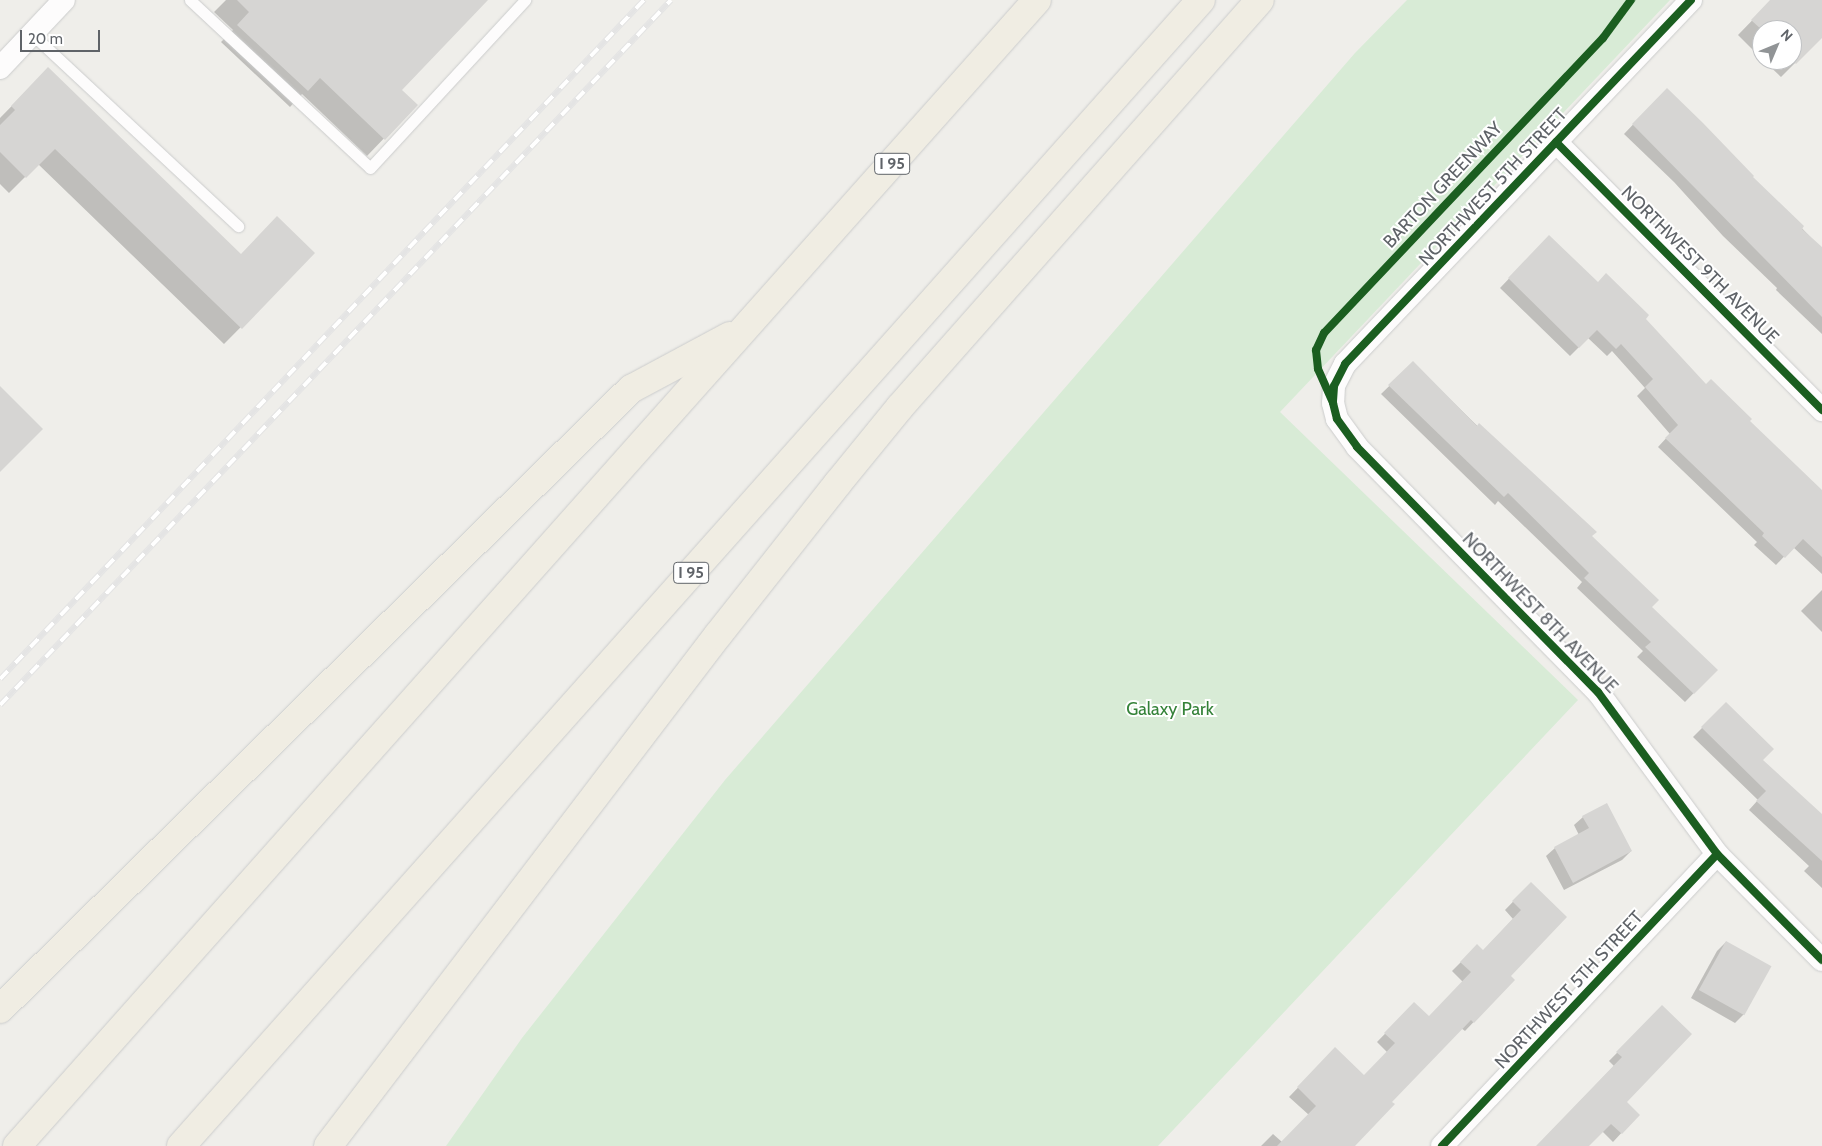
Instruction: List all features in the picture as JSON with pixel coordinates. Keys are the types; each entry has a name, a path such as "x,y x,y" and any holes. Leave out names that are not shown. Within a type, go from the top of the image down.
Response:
{"highway":[{"name":"I 95","path":"17,1146 1037,0"},
{"name":"I 95","path":"181,1146 1201,0"},
{"path":"328,1146 718,635 869,445 960,338 1260,0"},
{"path":"0,1009 630,389 747,327"}],"street":[{"path":"0,68 64,0"},
{"name":"NORTHWEST 5TH STREET","path":"1333,403 1334,386 1345,364 1691,0"},
{"name":"NORTHWEST 9TH AVENUE","path":"1556,142 1822,410"},
{"name":"NORTHWEST 8TH AVENUE","path":"1333,403 1337,419 1357,447 1598,692 1717,854 1822,960"},
{"name":"NORTHWEST 5TH STREET","path":"1442,1146 1717,854"}],"lane":[{"path":"190,0 370,168 525,0"},
{"path":"32,34 238,226"}],"green space":[{"name":"Galaxy Park","path":"1407,0 1670,0 1280,412 1578,700 1158,1146 446,1146 522,1038 725,780 1355,53"}],"building":[{"path":"237,0 488,0 402,90 418,105 385,140 320,78 308,91 237,25 249,12"},
{"path":"1770,0 1822,0 1822,38 1802,58 1802,20 1751,20"},
{"path":"48,67 241,254 277,216 315,253 242,329 55,149 26,178 0,152 0,125 15,110 11,106"},
{"path":"1667,88 1703,123 1753,177 1804,226 1802,229 1822,247 1822,317 1632,124"},
{"path":"1549,235 1598,282 1606,273 1649,315 1646,319 1706,384 1711,379 1752,419 1750,421 1822,490 1822,557 1803,539 1785,558 1762,536 1764,533 1665,438 1678,425 1645,387 1653,379 1621,344 1616,349 1597,330 1579,348 1508,278"},
{"path":"1413,361 1477,426 1479,423 1597,532 1592,536 1659,600 1652,607 1718,670 1694,694 1645,647 1651,642 1584,578 1589,573 1508,493 1504,497 1388,385"},
{"path":"0,386 43,429 0,472"},
{"path":"1726,702 1774,749 1763,760 1822,814 1822,861 1756,801 1766,791 1701,727"},
{"path":"1607,803 1632,851 1573,883 1554,847 1589,828 1582,816"},
{"path":"1531,882 1567,917 1511,976 1515,980 1474,1023 1471,1020 1392,1102 1395,1104 1355,1146 1277,1146 1316,1106 1297,1087 1335,1047 1364,1075 1395,1043 1384,1033 1414,1002 1429,1016 1471,972 1460,962 1477,944 1483,950 1521,910 1512,901"},
{"path":"1726,941 1771,966 1744,1015 1699,990"},
{"path":"1662,1005 1692,1034 1627,1102 1640,1115 1622,1134 1611,1124 1589,1146 1536,1146 1622,1057 1616,1052"}],"railway":[{"path":"0,679 644,0"},
{"path":"0,705 671,0"}],"cycle path":[{"name":"BARTON GREENWAY","path":"1631,0 1603,38 1324,333 1316,350 1318,369 1333,403 1337,419 1357,447 1598,692 1717,854 1822,960"},
{"path":"1333,401 1334,386 1345,364 1691,0"},
{"path":"1556,142 1822,410"},
{"path":"1442,1146 1717,854"}]}
